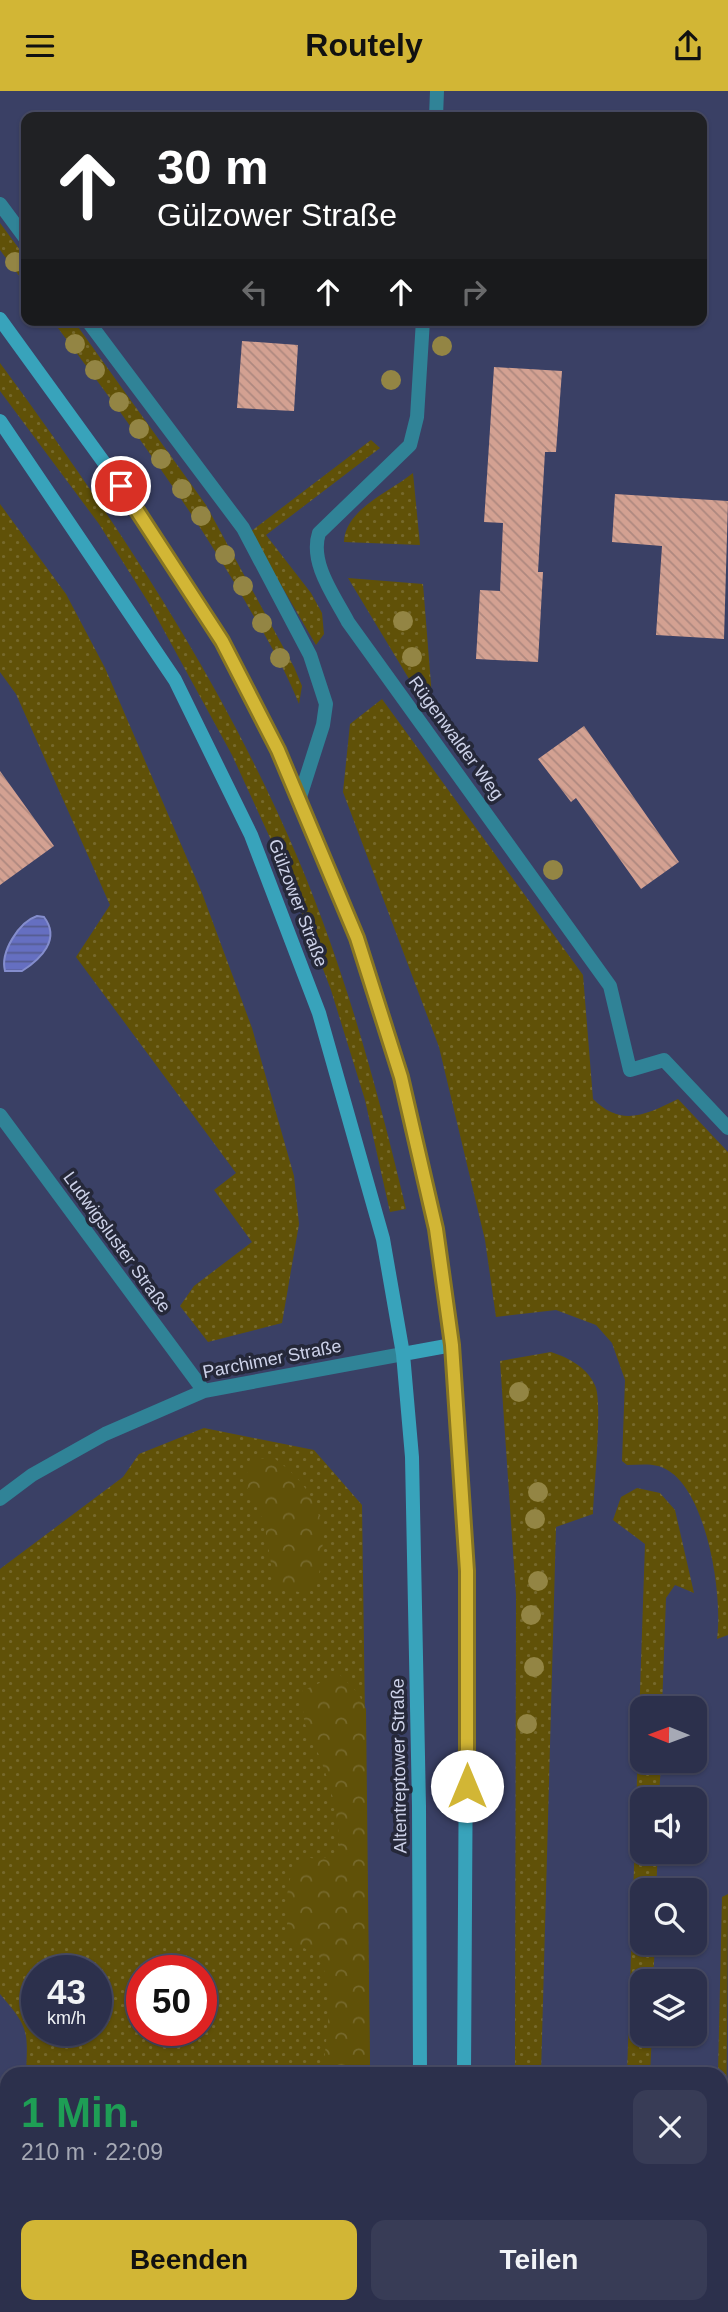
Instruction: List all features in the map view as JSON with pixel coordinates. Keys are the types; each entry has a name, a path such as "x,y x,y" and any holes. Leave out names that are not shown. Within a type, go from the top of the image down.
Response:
{"main road":[{"path":"0,319 121,486 222,641 278,750 357,938 401,1077 436,1229 452,1345 467,1571 464,2067"},
{"name":"Gülzower Straße","path":"0,421 175,680 251,835 319,1013 348,1106 383,1239 403,1354 412,1457"},
{"name":"Parchimer Straße","path":"403,1354 452,1345"},
{"name":"Altentreptower Straße","path":"412,1457 419,1806 420,2067"}],"street":[{"path":"436,112 437,91"},
{"path":"0,204 21,232"},
{"path":"92,326 243,528 310,655 326,704 323,725 299,800"},
{"name":"Rügenwalder Weg","path":"423,326 417,417 410,445 324,527 316,543 318,562 348,622 610,986 630,1070 664,1060 728,1128"},
{"name":"Ludwigsluster Straße","path":"0,1115 204,1391"},
{"name":"Parchimer Straße","path":"0,1499 32,1475 105,1434 204,1391 403,1354"}],"green space":[{"path":"0,223 21,251 21,278 0,250"},
{"path":"56,326 77,326 206,505 294,667 302,686 299,704 267,639 223,564 128,423"},
{"path":"0,363 85,481 164,603 201,665 269,794 332,946 372,1077 406,1209 390,1212 365,1100 331,990 288,877 232,755 150,605 99,524 0,391"},
{"path":"371,440 380,448 266,535 311,593 322,613 324,634 316,645 250,532"},
{"path":"413,473 420,545 344,542 346,530 360,511"},
{"path":"0,504 66,594 105,668 202,893 252,1028 294,1176 299,1224 282,1323 208,1342 180,1306 194,1286 252,1242 214,1190 236,1173 76,957 110,905 16,694 0,672"},
{"path":"348,578 423,584 432,697 429,712"},
{"path":"382,699 583,975 593,1099 604,1108 624,1116 645,1113 678,1099 728,1152 728,1635 717,1639 718,1599 715,1574 703,1524 694,1502 683,1484 664,1468 627,1465 622,1461 625,1380 612,1343 596,1325 556,1310 496,1317 485,1240 439,1047 343,792 350,724"},
{"path":"551,1352 565,1357 589,1375 598,1398 593,1514 556,1527 541,2067 515,2067 516,1595 500,1361"},
{"path":"204,1428 314,1450 362,1505 370,2067 26,2067 27,2046 112,2046 112,1955 21,1955 21,2023 0,1994 0,1569 123,1477 139,1454"},
{"path":"274,1458 290,1471 312,1498 322,1528 323,1545 317,1582 299,1592 275,1587 264,1522 245,1483 250,1459"},
{"path":"637,1488 660,1493 675,1510 694,1593 675,1585 666,1598 662,1696 640,1696 645,1544 613,1520 621,1497"},
{"path":"339,1674 358,1693 366,1709 370,2067 324,2067 331,1990 319,1956 289,1940 287,1896 295,1865 301,1857 320,1859 339,1853 334,1805 326,1773 305,1725 302,1691"},
{"path":"637,1773 660,1773 660,1787 637,1787"},
{"path":"634,1864 657,1864 657,1878 634,1878"},
{"path":"728,1894 727,2067 718,2067 722,1897"},
{"path":"631,1955 654,1955 654,1969 631,1969"},
{"path":"630,1986 630,2046 651,2046 650,2067 627,2067"}],"water":[{"path":"37,916 44,917 49,925 50,941 46,948 36,961 22,971 5,971 5,955 12,939 24,924"}],"building":[{"path":"242,341 298,345 294,411 237,408"},
{"path":"494,367 562,371 556,452 545,452 538,572 543,572 538,662 476,659 480,590 500,591 503,523 484,522"},
{"path":"615,494 728,501 724,639 656,635 662,546 612,542"},
{"path":"584,726 679,862 641,889 576,798 571,802 538,759"},
{"path":"0,771 54,846 0,885"}],"route":[{"path":"121,486 222,641 278,750 357,938 401,1077 436,1229 452,1345 467,1571 467,1786"}]}
